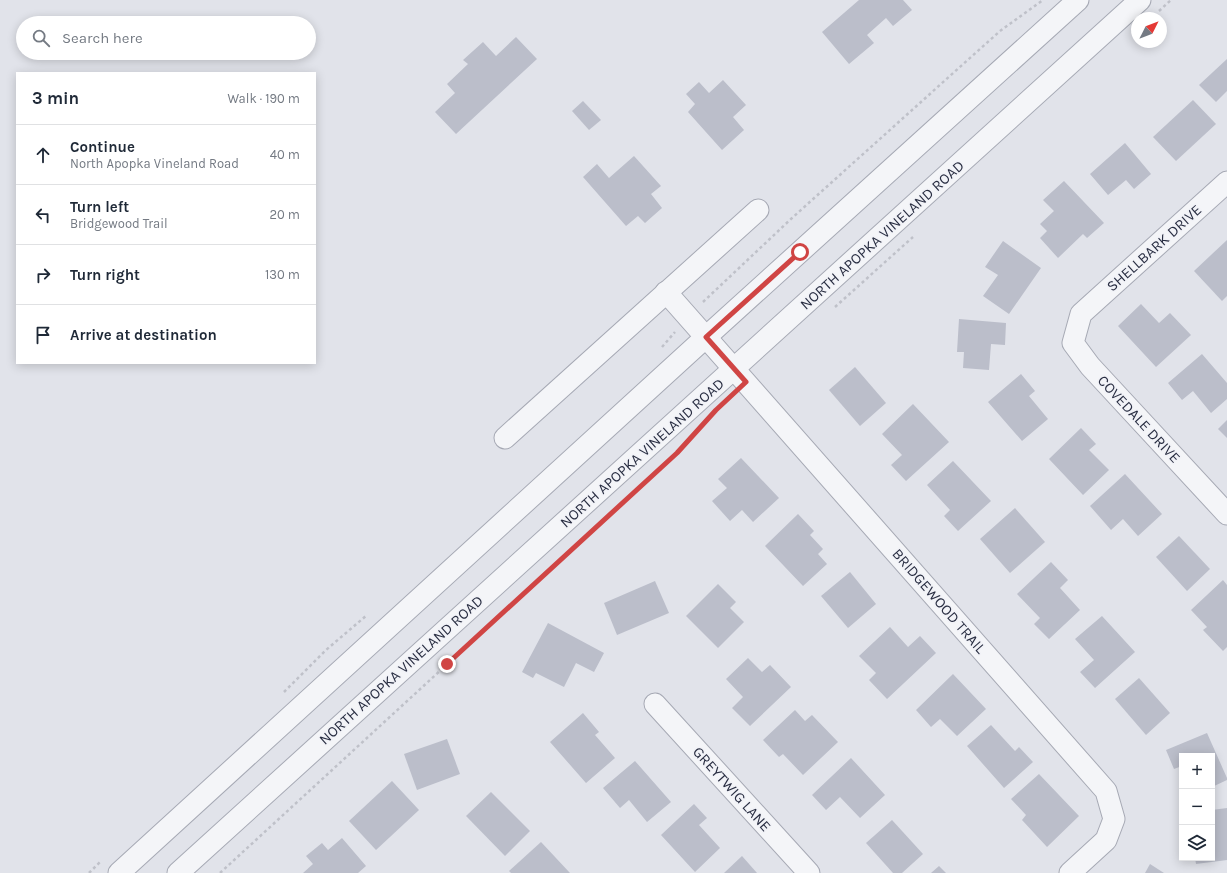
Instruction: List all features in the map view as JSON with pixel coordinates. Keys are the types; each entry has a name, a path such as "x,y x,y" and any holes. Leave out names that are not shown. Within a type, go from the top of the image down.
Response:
{"street":[{"path":"119,873 706,337 1078,0"},
{"name":"NORTH APOPKA VINELAND ROAD","path":"178,873 1140,0"},
{"name":"SHELLBARK DRIVE","path":"1081,314 1227,182"},
{"path":"505,438 758,210"},
{"name":"BRIDGEWOOD TRAIL","path":"666,292 1106,791 1114,819 1106,840 1070,873"},
{"name":"COVEDALE DRIVE","path":"1081,314 1074,343 1090,366 1227,514"},
{"name":"GREYTWIG LANE","path":"655,704 809,873"}],"path":[{"path":"662,347 688,317 798,213 970,57 1000,31 1043,0"},
{"path":"1158,12 1171,0"},
{"path":"834,308 915,235"},
{"path":"220,873 692,437"},
{"path":"282,694 326,650 369,614"},
{"path":"89,873 106,857"}],"building":[{"path":"859,0 903,0 912,10 893,26 886,18 867,35 874,43 849,64 822,32"},
{"path":"516,37 537,59 456,134 435,112 455,93 447,84 468,64 463,60 483,42 496,56"},
{"path":"1227,59 1227,91 1216,102 1199,85"},
{"path":"723,80 746,105 733,117 744,130 722,150 688,112 695,104 686,94 699,82 709,93"},
{"path":"1193,100 1216,124 1176,161 1153,137"},
{"path":"583,101 601,120 589,130 572,111"},
{"path":"1125,143 1151,174 1134,189 1126,180 1108,195 1090,174"},
{"path":"634,156 661,186 651,194 662,208 645,223 638,216 626,226 583,177 597,164 609,178"},
{"path":"1064,181 1104,223 1087,238 1083,234 1058,258 1040,238 1047,231 1040,224 1054,211 1043,200"},
{"path":"1227,240 1227,296 1222,301 1194,271"},
{"path":"1003,241 1041,268 1009,314 983,296 998,275 985,267"},
{"path":"1141,304 1159,323 1170,313 1191,335 1156,367 1118,326"},
{"path":"959,319 1006,323 1005,345 991,344 989,370 963,368 964,352 957,352"},
{"path":"1202,354 1227,383 1227,399 1211,413 1193,391 1182,400 1168,383"},
{"path":"855,367 886,403 860,426 829,390"},
{"path":"1021,374 1035,391 1029,396 1048,419 1022,441 988,402"},
{"path":"913,404 949,442 906,481 891,465 902,455 882,434"},
{"path":"1227,420 1227,438 1218,429"},
{"path":"1081,428 1096,444 1089,450 1109,470 1083,495 1049,459"},
{"path":"741,458 779,498 753,522 742,510 730,521 712,501 727,488 718,479"},
{"path":"953,461 991,501 958,531 944,516 950,510 927,485"},
{"path":"1125,474 1162,514 1138,536 1123,519 1111,530 1090,506"},
{"path":"1015,508 1045,542 1010,573 980,539"},
{"path":"798,514 814,531 810,535 823,549 818,554 827,564 803,586 765,546"},
{"path":"1179,536 1210,569 1187,591 1156,557"},
{"path":"1051,562 1068,580 1060,588 1080,610 1049,639 1034,624 1040,618 1017,594"},
{"path":"850,572 876,604 848,628 821,596"},
{"path":"1223,580 1227,585 1227,647 1223,651 1203,630 1207,627 1191,610"},
{"path":"655,581 669,613 617,635 604,603"},
{"path":"718,584 736,602 730,608 744,622 718,648 686,616"},
{"path":"1102,616 1135,652 1095,688 1080,672 1094,660 1075,639"},
{"path":"548,623 604,653 594,672 576,663 564,687 536,673 533,678 522,672"},
{"path":"890,627 908,647 920,636 936,653 887,699 869,680 876,673 859,656"},
{"path":"748,658 762,672 770,665 791,687 750,726 732,708 743,697 726,679"},
{"path":"953,674 986,709 957,736 940,719 931,727 916,710"},
{"path":"1139,678 1170,713 1146,735 1115,699"},
{"path":"795,710 805,721 812,715 838,742 803,775 783,754 779,757 763,740"},
{"path":"583,713 599,732 595,735 615,758 586,783 550,742"},
{"path":"991,725 1015,751 1019,747 1033,762 1004,788 967,746"},
{"path":"1207,733 1227,780 1215,786 1215,753 1179,753 1179,767 1174,769 1166,750"},
{"path":"447,739 460,774 417,790 404,754"},
{"path":"851,758 885,795 860,818 840,797 826,810 812,795"},
{"path":"635,761 671,802 647,822 629,800 620,808 603,788"},
{"path":"1039,774 1079,816 1047,847 1022,820 1026,815 1011,799"},
{"path":"392,781 419,810 376,850 349,821"},
{"path":"491,792 530,831 505,856 466,816"},
{"path":"694,804 707,818 699,825 720,848 695,872 661,835"},
{"path":"1227,808 1227,860 1196,864 1196,861 1215,861 1215,810"},
{"path":"892,820 923,854 902,873 893,873 866,843"},
{"path":"342,838 366,866 358,873 303,873 313,864 306,856 322,843 328,850"},
{"path":"541,842 570,873 511,873 509,871"},
{"path":"742,856 757,873 724,873"},
{"path":"1150,864 1164,873 1145,873"},
{"path":"939,866 946,873 931,873"}],"route":[{"path":"447,664 677,453 716,410 746,382 706,337 800,252"}]}
